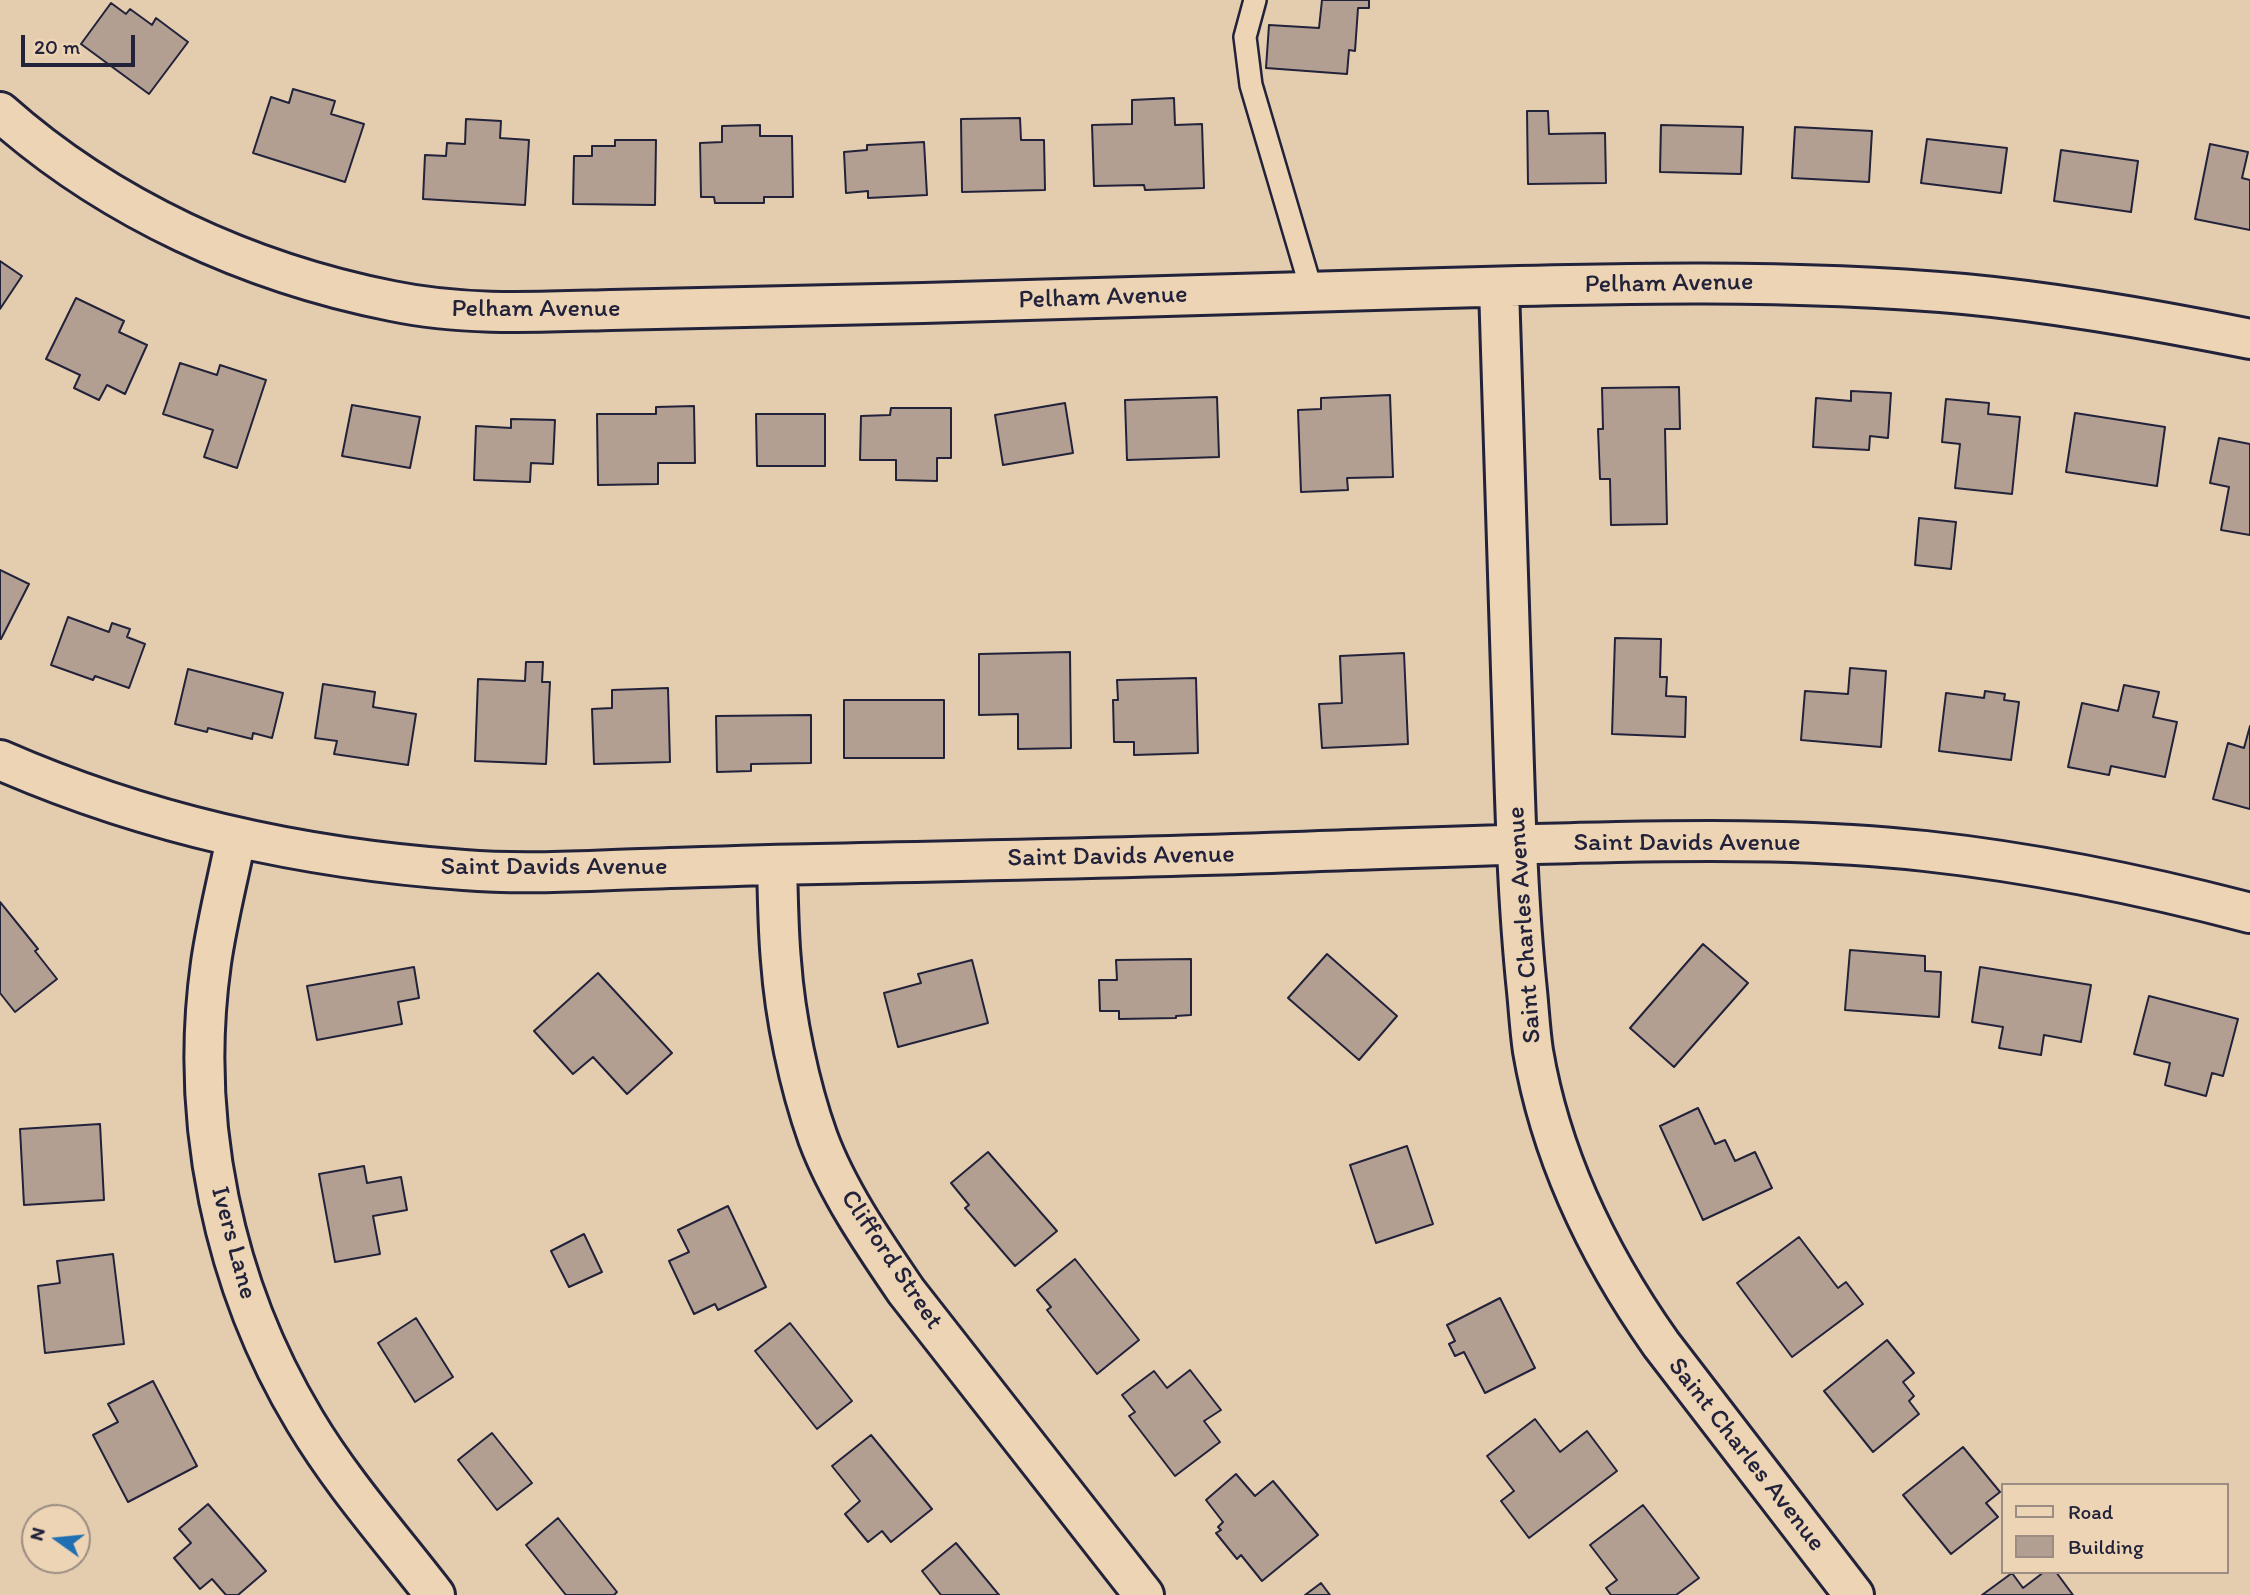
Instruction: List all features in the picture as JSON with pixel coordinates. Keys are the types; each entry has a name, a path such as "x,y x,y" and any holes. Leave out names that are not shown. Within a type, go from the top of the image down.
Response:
{"street":[{"name":"Pelham Avenue","path":"0,112 59,159 103,188 200,240 315,283 394,302 444,309 494,313 1749,282 1969,295 2088,310 2250,339"},
{"name":"Saint Charles Avenue","path":"1499,287 1519,920 1533,1051 1550,1120 1585,1214 1632,1303 1854,1595"},
{"name":"Saint Davids Avenue","path":"0,760 125,806 236,838 383,862 468,871 559,872 1728,840 1922,850 2019,863 2104,878 2250,913"},
{"name":"Ivers Lane","path":"236,838 212,962 207,1009 206,1097 210,1145 217,1193 228,1239 261,1337 305,1422 331,1462 435,1595"},
{"name":"Clifford Street","path":"777,864 781,962 796,1061 819,1139 848,1201 906,1291 1144,1595"}],"lane":[{"path":"1255,0 1245,37 1251,85 1312,292"}],"building":[{"path":"1322,0 1369,0 1369,8 1358,8 1355,51 1349,50 1347,74 1266,68 1269,25 1319,28"},
{"path":"111,3 126,14 130,9 152,25 156,18 188,42 149,94 81,44"},
{"path":"293,89 335,101 331,114 364,124 345,182 253,153 271,97 289,103"},
{"path":"1174,98 1175,125 1202,124 1204,188 1145,190 1144,185 1094,186 1092,125 1132,124 1132,100"},
{"path":"1527,111 1548,111 1549,134 1605,133 1606,183 1528,184"},
{"path":"1020,118 1021,140 1044,140 1045,190 962,192 961,119"},
{"path":"466,119 501,121 500,138 529,140 525,205 423,199 425,155 446,156 447,143 465,144"},
{"path":"760,125 760,136 792,136 793,197 764,197 764,203 715,203 714,197 701,197 700,143 722,142 722,126"},
{"path":"1661,125 1743,127 1741,174 1660,172"},
{"path":"1795,127 1872,131 1869,182 1792,178"},
{"path":"1927,139 2007,148 2001,193 1921,183"},
{"path":"615,140 656,140 655,205 573,204 574,156 592,156 592,146 615,146"},
{"path":"924,142 927,195 868,198 868,191 846,193 844,152 867,150 867,145"},
{"path":"2210,144 2248,152 2242,178 2250,180 2250,230 2195,219"},
{"path":"2061,150 2138,161 2131,212 2054,201"},
{"path":"0,261 22,276 0,309"},
{"path":"76,298 124,321 119,332 147,345 125,394 107,385 99,400 74,388 80,375 46,359"},
{"path":"180,363 217,375 220,365 266,380 237,468 204,457 213,430 163,414"},
{"path":"1679,387 1680,429 1665,429 1667,524 1611,525 1610,479 1600,479 1598,429 1603,429 1602,388"},
{"path":"1851,391 1891,393 1888,438 1870,436 1869,450 1813,447 1816,398 1851,401"},
{"path":"1390,395 1393,477 1347,478 1348,490 1301,492 1298,410 1321,409 1321,398"},
{"path":"1217,397 1219,457 1127,460 1125,400"},
{"path":"1946,399 1989,403 1988,414 2020,417 2012,494 1955,488 1960,444 1942,442"},
{"path":"1065,403 1073,453 1003,465 995,415"},
{"path":"352,405 420,417 410,468 342,456"},
{"path":"694,406 695,463 658,463 658,484 598,485 597,414 656,414 656,407"},
{"path":"891,408 951,408 951,458 937,458 937,481 896,480 896,460 860,460 861,416 890,415"},
{"path":"2075,413 2165,427 2157,486 2066,472"},
{"path":"756,414 825,414 825,466 757,466"},
{"path":"511,419 555,420 553,464 531,463 530,482 474,480 476,426 511,428"},
{"path":"2219,438 2250,444 2250,535 2221,530 2229,487 2210,483"},
{"path":"1919,518 1956,522 1951,569 1915,565"},
{"path":"0,570 29,584 1,639 0,638"},
{"path":"68,617 109,632 112,623 130,629 127,637 145,644 129,688 95,676 93,680 51,665"},
{"path":"1615,638 1661,639 1660,677 1667,677 1666,696 1686,697 1685,737 1612,734"},
{"path":"1070,652 1071,748 1018,749 1018,714 979,715 979,654"},
{"path":"1404,653 1408,744 1322,748 1319,704 1342,703 1340,656"},
{"path":"526,662 543,662 542,682 550,682 546,764 475,761 478,679 525,681"},
{"path":"1850,668 1886,671 1881,747 1801,740 1805,691 1848,694"},
{"path":"188,669 283,693 272,738 253,733 252,739 208,728 207,732 175,724"},
{"path":"1196,678 1198,753 1134,755 1134,742 1114,742 1113,700 1118,700 1117,680"},
{"path":"323,684 375,692 373,707 416,714 408,765 334,754 337,741 315,738"},
{"path":"2124,685 2159,692 2153,717 2177,722 2165,777 2111,766 2109,775 2068,767 2082,703 2118,711"},
{"path":"668,688 670,762 594,764 592,709 612,708 612,690"},
{"path":"1985,691 2005,694 2004,700 2019,702 2011,760 1939,751 1946,693 1984,698"},
{"path":"844,700 944,700 944,758 844,758"},
{"path":"811,715 811,763 751,764 751,771 717,772 716,716"},
{"path":"2250,726 2250,809 2213,799 2228,743 2244,748"},
{"path":"0,902 38,949 35,951 57,979 15,1012 0,993"},
{"path":"1703,944 1748,983 1674,1067 1630,1028"},
{"path":"1850,950 1925,956 1925,971 1941,972 1939,1017 1845,1010"},
{"path":"1327,954 1397,1016 1359,1060 1288,998"},
{"path":"1191,959 1191,1015 1176,1018 1119,1019 1119,1011 1100,1011 1099,980 1117,980 1116,960"},
{"path":"972,960 988,1023 898,1047 884,993 921,983 918,974"},
{"path":"414,967 419,998 398,1002 402,1024 317,1040 307,986"},
{"path":"1980,967 2091,985 2081,1042 2044,1035 2041,1055 1999,1048 2003,1027 1972,1022"},
{"path":"598,973 672,1053 627,1094 593,1057 573,1074 534,1031"},
{"path":"2149,996 2238,1019 2223,1076 2212,1073 2206,1096 2165,1085 2170,1063 2134,1054"},
{"path":"1698,1108 1715,1144 1725,1140 1735,1161 1755,1152 1772,1188 1703,1220 1660,1126"},
{"path":"100,1124 104,1200 24,1205 20,1129"},
{"path":"1407,1146 1433,1224 1376,1243 1350,1165"},
{"path":"988,1152 1057,1231 1015,1266 965,1208 969,1205 951,1183"},
{"path":"364,1166 367,1183 401,1177 407,1210 373,1216 380,1254 335,1262 319,1174"},
{"path":"728,1206 766,1287 718,1310 715,1304 694,1314 669,1261 689,1252 678,1230"},
{"path":"584,1234 602,1272 569,1287 551,1251"},
{"path":"1799,1237 1838,1288 1846,1282 1863,1304 1792,1357 1737,1283"},
{"path":"113,1254 124,1344 45,1353 38,1286 60,1283 57,1261"},
{"path":"1075,1259 1139,1340 1097,1374 1047,1310 1051,1307 1037,1290"},
{"path":"1500,1298 1535,1368 1485,1393 1464,1352 1455,1356 1449,1344 1455,1341 1447,1325"},
{"path":"416,1318 453,1377 415,1402 378,1343"},
{"path":"790,1323 852,1401 817,1429 755,1351"},
{"path":"1887,1340 1914,1373 1903,1382 1914,1396 1909,1401 1919,1414 1873,1452 1824,1391"},
{"path":"1190,1370 1221,1410 1204,1421 1220,1442 1175,1476 1129,1416 1135,1412 1122,1395 1154,1371 1167,1388"},
{"path":"153,1381 197,1466 128,1502 93,1435 118,1422 108,1404"},
{"path":"1535,1419 1560,1452 1587,1431 1617,1471 1529,1538 1501,1501 1514,1491 1487,1456"},
{"path":"492,1433 532,1483 497,1510 458,1460"},
{"path":"871,1435 932,1509 891,1542 882,1531 868,1542 845,1514 860,1501 832,1466"},
{"path":"1963,1447 2000,1492 1986,1503 1998,1517 1951,1554 1903,1495"},
{"path":"1236,1474 1255,1496 1273,1481 1318,1535 1262,1581 1241,1555 1237,1559 1216,1533 1221,1530 1218,1527 1223,1522 1206,1500"},
{"path":"208,1504 266,1571 238,1595 226,1595 212,1579 200,1589 174,1558 191,1543 179,1529"},
{"path":"1643,1505 1699,1578 1676,1595 1611,1595 1606,1588 1617,1580 1590,1545"},
{"path":"558,1518 617,1592 614,1595 566,1595 526,1545"},
{"path":"956,1543 999,1595 941,1595 922,1571"},
{"path":"2011,1574 2023,1588 2041,1574 2057,1574 2073,1595 1982,1595"},
{"path":"1321,1583 1330,1595 1305,1595"}]}
